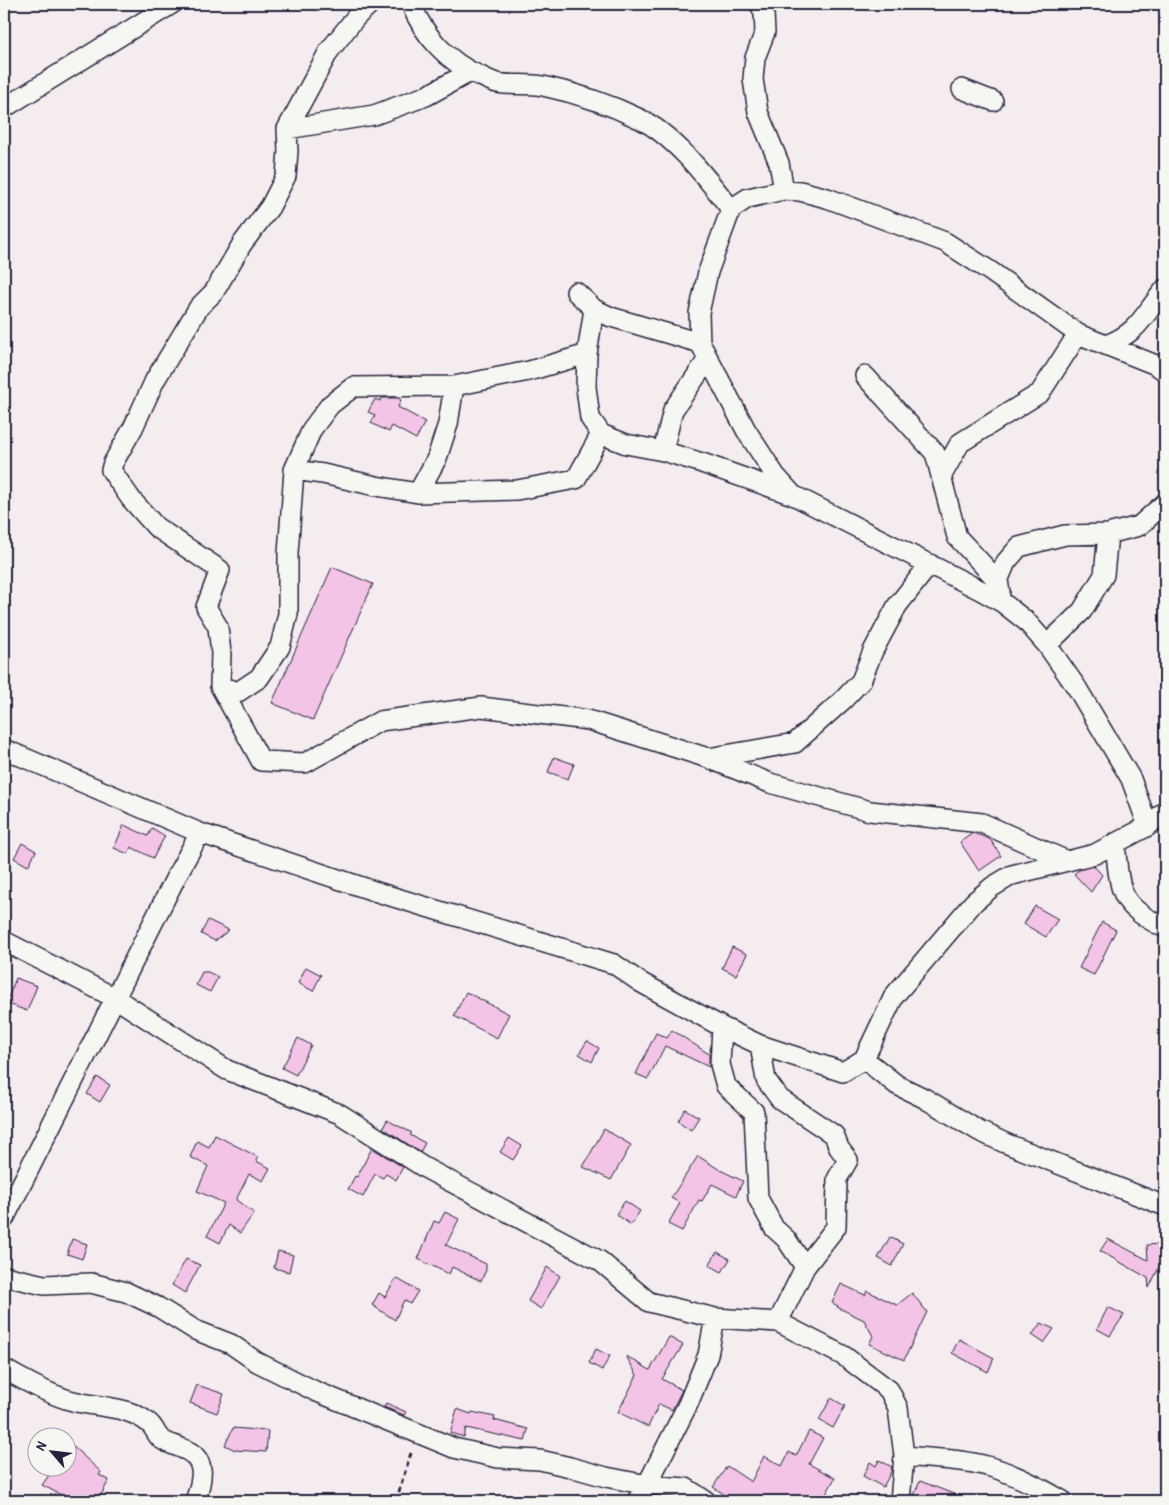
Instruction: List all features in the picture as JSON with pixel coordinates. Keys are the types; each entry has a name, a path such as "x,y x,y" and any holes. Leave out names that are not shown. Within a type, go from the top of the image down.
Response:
{"street":[{"path":"4,108 172,4"},
{"path":"370,4 356,17 329,51 286,130 288,151 286,176 270,207 242,244 214,292 199,307 155,380 133,428 110,470 156,527 220,570 206,607 218,627 221,653 220,686 261,761 305,763 380,720 481,706 588,720 708,758 770,783 870,811 982,823 1067,861"},
{"path":"411,4 415,14 435,44 451,59 470,72 496,83 541,86 593,99 642,119 664,135 700,170 731,209"},
{"path":"760,4 764,13 765,32 755,58 753,79 758,112 779,163 784,190"},
{"path":"286,130 374,115 426,96 470,72"},
{"path":"962,89 992,101"},
{"path":"793,495 775,475 751,438 700,343 699,313 708,272 731,209 748,198 784,190 800,191 827,198 945,242 990,271 1078,334 1156,365 1165,371"},
{"path":"1106,345 1121,340 1139,326 1165,289"},
{"path":"576,292 594,309 611,316 700,343"},
{"path":"594,309 587,354 586,388 590,418 601,434 626,444 663,450 793,495 1003,603 1026,621 1047,645 1077,688 1131,780 1148,826"},
{"path":"941,476 960,443 1040,393 1078,334"},
{"path":"220,686 238,692 259,678 280,647 288,614 288,554 294,470 312,429 330,405 352,387 454,386 529,371 587,354"},
{"path":"663,450 673,410 708,359"},
{"path":"865,376 935,453 958,537 998,581 1003,603"},
{"path":"418,493 437,458 448,424 454,386"},
{"path":"294,470 324,474 418,493 517,490 576,479 601,434"},
{"path":"998,581 1006,562 1019,547 1065,536 1108,534 1139,526 1165,503"},
{"path":"1047,645 1082,611 1104,575 1108,534"},
{"path":"708,758 795,743 802,737 862,681 873,651 897,606 930,564"},
{"path":"4,749 200,834 377,892 614,964 640,982 722,1027 760,1045 843,1072 864,1059 894,996 974,902 992,887 1012,875 1095,854 1148,826 1165,811"},
{"path":"4,1219 200,834"},
{"path":"1115,843 1122,891 1131,905 1148,919 1165,928"},
{"path":"6,948 115,998 228,1070 340,1114 425,1168 600,1262 649,1302 715,1318 778,1322 844,1356 889,1390 898,1408 904,1456 900,1501"},
{"path":"722,1027 720,1064 726,1086 754,1112 758,1198 774,1228 786,1239 805,1267"},
{"path":"760,1045 766,1080 780,1099 834,1135 848,1160 837,1179 836,1226 805,1267 778,1322"},
{"path":"864,1059 897,1085 924,1098 979,1131 1165,1206"},
{"path":"4,1276 44,1285 91,1284 126,1292 158,1307 195,1330 231,1344 257,1362 315,1391 454,1448 498,1458 540,1460 570,1466 606,1477 647,1485 686,1488 706,1501"},
{"path":"637,1501 647,1485 691,1396 708,1355 715,1318"},
{"path":"4,1369 36,1386 73,1401 121,1409 135,1414 150,1423 160,1438 191,1451 197,1456 200,1466 200,1486 195,1501"},
{"path":"904,1456 960,1461 999,1469 1063,1501"}],"path":[{"path":"397,1501 416,1433"}],"building":[{"path":"382,398 398,398 401,400 398,407 425,422 416,439 392,426 389,432 371,423 375,415 368,412 375,399 380,401"},
{"path":"332,567 373,584 313,720 272,703"},
{"path":"554,757 574,764 568,779 548,772"},
{"path":"124,825 148,836 152,828 165,836 153,858 131,847 128,854 114,848"},
{"path":"973,833 990,839 1001,856 979,871 960,842"},
{"path":"22,843 36,851 28,866 14,858"},
{"path":"1094,866 1102,875 1091,892 1074,874 1079,870"},
{"path":"1035,906 1058,919 1046,937 1024,924"},
{"path":"208,920 229,930 215,941 201,934"},
{"path":"1102,922 1116,930 1094,975 1079,968"},
{"path":"732,947 747,954 736,975 722,968"},
{"path":"306,967 321,975 313,991 298,983"},
{"path":"202,972 208,972 218,977 210,992 196,985"},
{"path":"16,978 37,986 27,1011 6,1003"},
{"path":"466,992 509,1014 497,1038 454,1016"},
{"path":"672,1030 709,1054 709,1067 665,1046 648,1079 636,1074 656,1033 667,1038"},
{"path":"298,1038 311,1045 296,1075 282,1068"},
{"path":"587,1041 599,1048 592,1062 579,1054"},
{"path":"97,1077 110,1085 100,1102 87,1094"},
{"path":"685,1109 699,1117 691,1130 678,1121"},
{"path":"387,1120 412,1133 410,1135 425,1143 420,1152 383,1128"},
{"path":"604,1129 631,1145 611,1180 583,1167"},
{"path":"215,1135 258,1157 256,1161 270,1168 263,1181 249,1174 236,1200 254,1213 240,1233 229,1225 220,1243 207,1236 224,1203 197,1191 208,1166 190,1157 197,1141 209,1147"},
{"path":"509,1138 522,1146 513,1160 500,1152"},
{"path":"372,1148 403,1167 396,1180 386,1174 383,1178 375,1174 363,1197 348,1189 355,1176 357,1177"},
{"path":"698,1156 720,1170 743,1181 736,1196 712,1184 702,1201 699,1200 682,1231 668,1224 680,1203 671,1198"},
{"path":"625,1201 640,1211 631,1225 616,1214"},
{"path":"445,1212 459,1219 446,1245 486,1264 486,1270 481,1281 452,1267 449,1274 418,1259 434,1221 439,1223"},
{"path":"890,1237 903,1244 892,1266 878,1258"},
{"path":"72,1239 87,1244 82,1259 67,1254"},
{"path":"1108,1239 1148,1260 1147,1245 1161,1244 1162,1261 1149,1288 1148,1278 1100,1251"},
{"path":"278,1251 293,1255 289,1272 274,1268"},
{"path":"717,1252 730,1259 722,1272 709,1265"},
{"path":"186,1259 200,1265 185,1293 172,1285"},
{"path":"547,1267 560,1276 541,1309 528,1301"},
{"path":"396,1278 418,1291 410,1304 404,1300 395,1320 372,1305 379,1293 385,1297"},
{"path":"841,1284 865,1295 867,1291 897,1305 912,1293 927,1312 904,1360 869,1344 873,1336 864,1320 832,1303"},
{"path":"1108,1307 1124,1315 1110,1336 1097,1329"},
{"path":"1041,1323 1054,1329 1044,1343 1032,1335"},
{"path":"669,1337 683,1345 662,1379 682,1390 672,1410 659,1404 648,1427 618,1412 637,1375 626,1356 650,1370"},
{"path":"959,1339 994,1358 988,1372 952,1353"},
{"path":"596,1349 610,1356 602,1370 589,1363"},
{"path":"197,1385 224,1394 217,1413 190,1403"},
{"path":"831,1398 845,1406 833,1428 819,1420"},
{"path":"386,1403 406,1412 404,1415 384,1407"},
{"path":"457,1409 471,1414 472,1412 495,1417 494,1420 528,1429 525,1441 466,1428 464,1437 450,1433"},
{"path":"233,1428 268,1431 266,1452 235,1450 225,1445"},
{"path":"809,1431 823,1438 809,1464 835,1478 822,1501 734,1501 713,1487 727,1466 751,1482 764,1456 782,1466 789,1452 796,1456"},
{"path":"78,1451 101,1472 99,1475 109,1480 98,1501 58,1501 61,1495 42,1485 47,1478 78,1478"},
{"path":"879,1460 892,1467 883,1487 863,1476 870,1462 876,1466"},
{"path":"920,1481 969,1501 931,1501 914,1495"}]}
